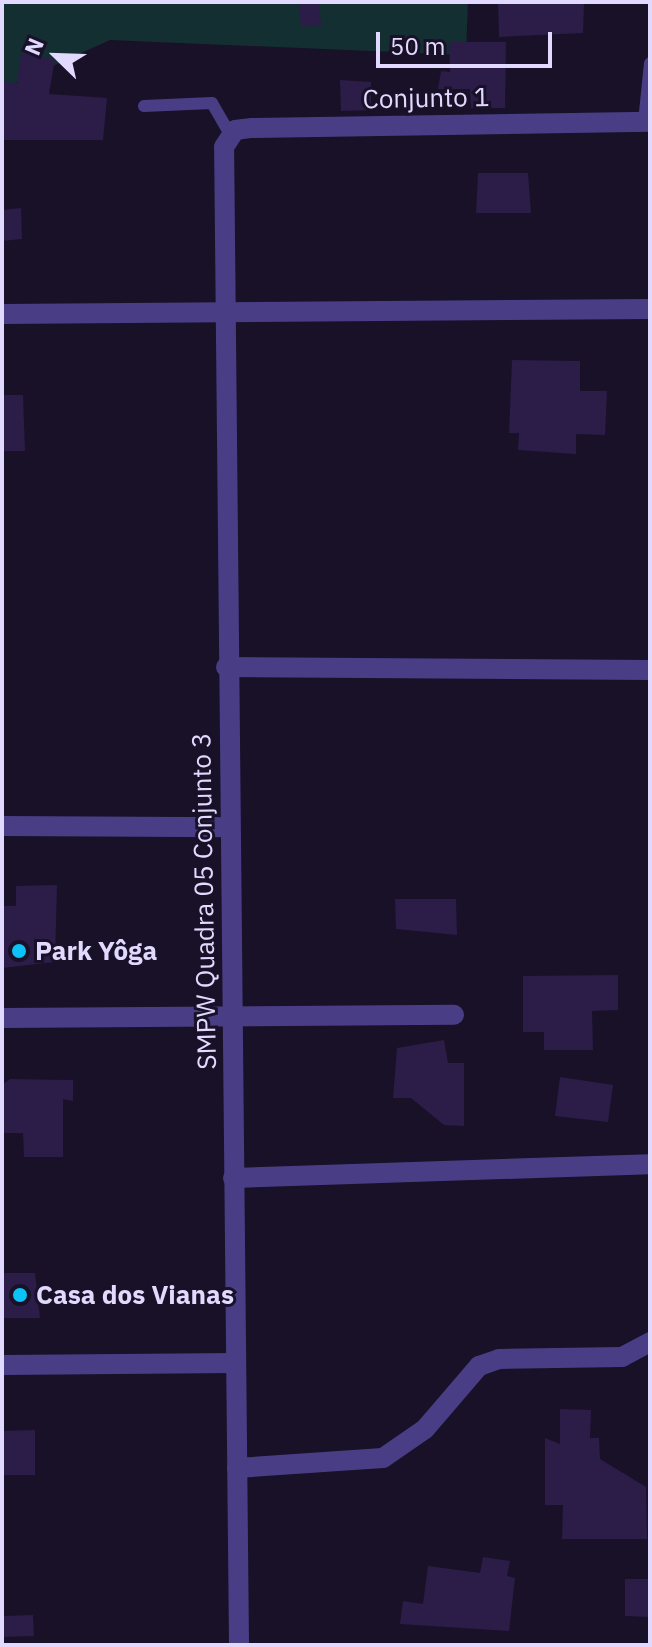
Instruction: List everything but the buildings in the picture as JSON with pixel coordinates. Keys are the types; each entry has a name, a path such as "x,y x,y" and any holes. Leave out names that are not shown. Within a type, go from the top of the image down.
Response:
{"street":[{"name":"Conjunto 1","path":"230,134 647,122"},
{"name":"SMPW Quadra 05 Conjunto 3","path":"230,134 225,157 228,315 226,667 239,1645"},
{"path":"2,314 228,315 650,309"},
{"path":"226,667 650,670"},
{"path":"2,826 230,827"},
{"path":"2,1018 454,1015"},
{"path":"233,1178 650,1164"},
{"path":"237,1468 383,1458 425,1429 479,1366 499,1359 622,1357 650,1342"},
{"path":"2,1365 234,1363"}],"lane":[{"path":"647,122 650,63"},
{"path":"144,106 212,103 230,134"}],"green space":[{"path":"2,2 468,2 466,55 110,40 2,89"}],"place":[{"name":"Park Yôga","path":"19,951"},
{"name":"Casa dos Vianas","path":"20,1295"}]}
